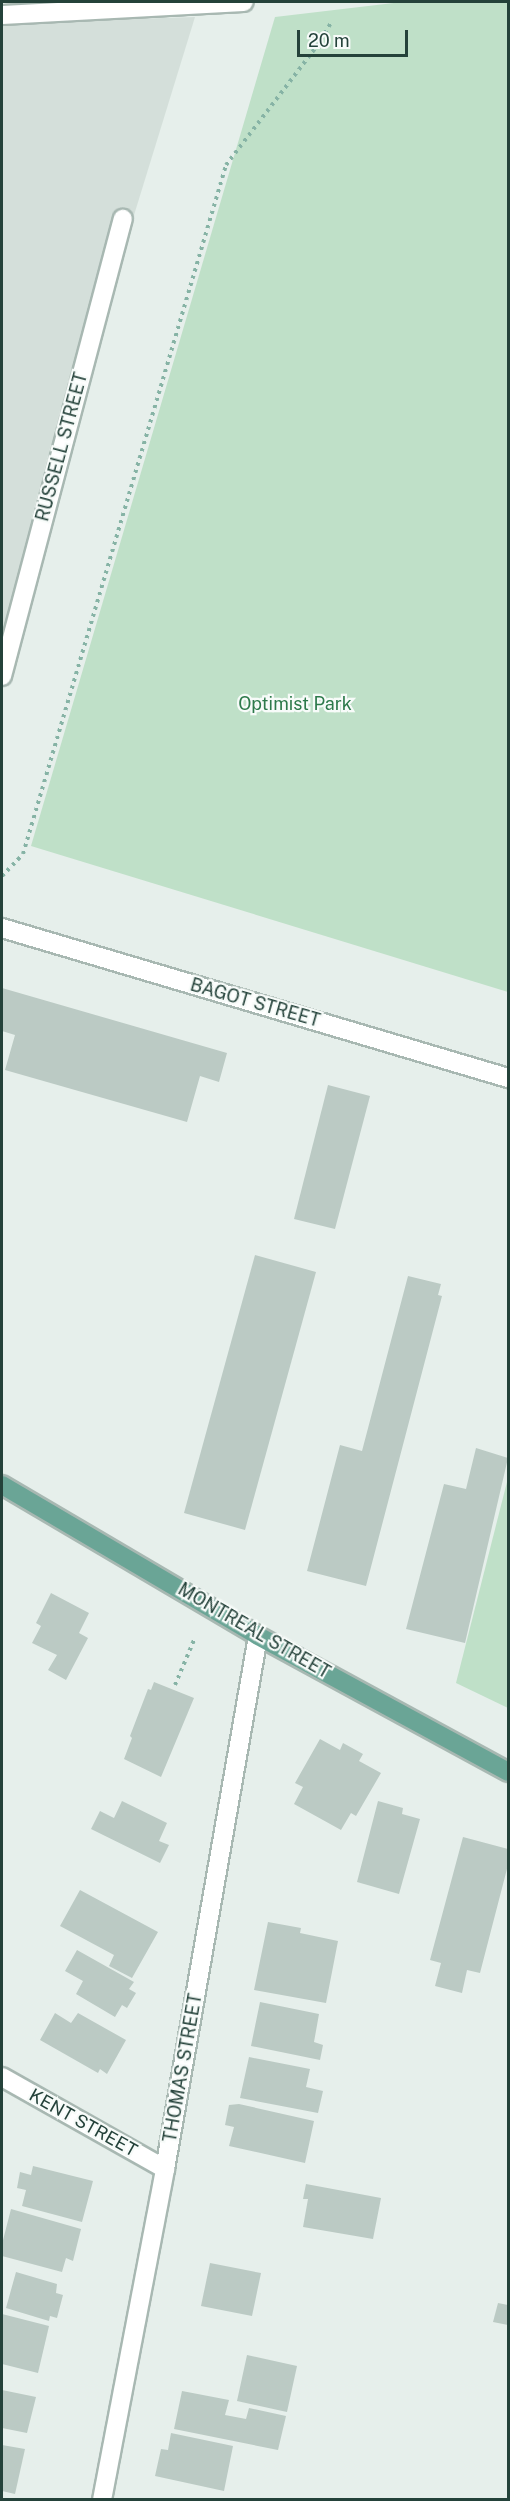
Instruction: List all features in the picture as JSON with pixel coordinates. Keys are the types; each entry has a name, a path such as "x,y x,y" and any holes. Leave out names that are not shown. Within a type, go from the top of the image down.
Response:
{"main road":[{"name":"MONTREAL STREET","path":"2,1485 258,1636 508,1772"}],"street":[{"path":"2,15 244,2"},
{"name":"RUSSELL STREET","path":"2,676 123,219"},
{"name":"BAGOT STREET","path":"2,928 508,1078"},
{"name":"THOMAS STREET","path":"102,2499 165,2169 258,1636"},
{"name":"KENT STREET","path":"2,2077 165,2169"}],"path":[{"path":"2,876 23,854 226,165 317,46 330,24"},
{"path":"175,1685 194,1640"}],"shaded area":[{"path":"195,17 2,644 2,23"}],"green space":[{"name":"Optimist Park","path":"402,2 508,2 508,992 31,846 275,17"},
{"path":"508,1478 508,1708 456,1683"}],"building":[{"path":"2,988 227,1053 219,1082 200,1076 187,1122 5,1070 15,1035 2,1031"},
{"path":"328,1085 370,1096 335,1229 294,1219"},
{"path":"255,1255 316,1272 245,1530 184,1513"},
{"path":"408,1276 441,1284 438,1295 442,1296 366,1586 307,1571 340,1445 362,1451"},
{"path":"476,1448 508,1458 465,1643 406,1629 444,1484 466,1489"},
{"path":"51,1593 89,1613 79,1633 88,1638 66,1680 48,1670 57,1655 32,1643 41,1626 36,1623"},
{"path":"154,1682 194,1698 161,1777 124,1759 148,1689 151,1690"},
{"path":"320,1739 340,1750 343,1743 363,1754 359,1761 381,1773 356,1816 351,1813 341,1830 294,1804 303,1787 295,1783"},
{"path":"122,1801 167,1823 159,1841 169,1845 160,1863 91,1829 100,1811 114,1818"},
{"path":"378,1801 403,1808 402,1814 420,1819 399,1894 357,1882"},
{"path":"463,1837 508,1849 508,1865 480,1973 467,1970 462,1993 435,1986 441,1963 430,1960"},
{"path":"80,1890 158,1932 132,1978 109,1966 114,1955 60,1926"},
{"path":"268,1922 301,1928 300,1933 338,1941 326,2003 254,1990"},
{"path":"77,1950 134,1982 129,1989 136,1993 127,2008 122,2005 115,2017 76,1994 83,1981 65,1971"},
{"path":"260,2002 319,2014 314,2042 323,2045 320,2060 251,2046"},
{"path":"55,2013 71,2023 78,2013 126,2040 107,2074 100,2069 98,2073 40,2040"},
{"path":"249,2057 310,2069 306,2087 323,2091 318,2113 240,2098"},
{"path":"239,2104 314,2121 305,2163 229,2146 234,2127 225,2125 229,2105"},
{"path":"33,2166 93,2181 82,2222 22,2206 26,2190 17,2188 20,2172 31,2175"},
{"path":"306,2184 381,2198 373,2239 303,2227 308,2199 303,2199"},
{"path":"11,2209 81,2229 73,2261 66,2258 62,2272 2,2256 2,2244"},
{"path":"210,2263 261,2273 252,2316 201,2306"},
{"path":"16,2272 57,2284 56,2293 63,2295 57,2318 50,2316 49,2321 6,2308"},
{"path":"498,2303 508,2305 508,2325 493,2322"},
{"path":"2,2314 49,2326 38,2373 2,2364"},
{"path":"247,2355 297,2366 287,2412 237,2401"},
{"path":"2,2390 36,2397 27,2433 2,2428"},
{"path":"182,2391 229,2400 225,2415 246,2419 249,2408 286,2416 278,2450 174,2429"},
{"path":"171,2433 233,2446 224,2491 155,2476 161,2449 168,2450"},
{"path":"2,2445 25,2449 15,2494 2,2491"}]}
